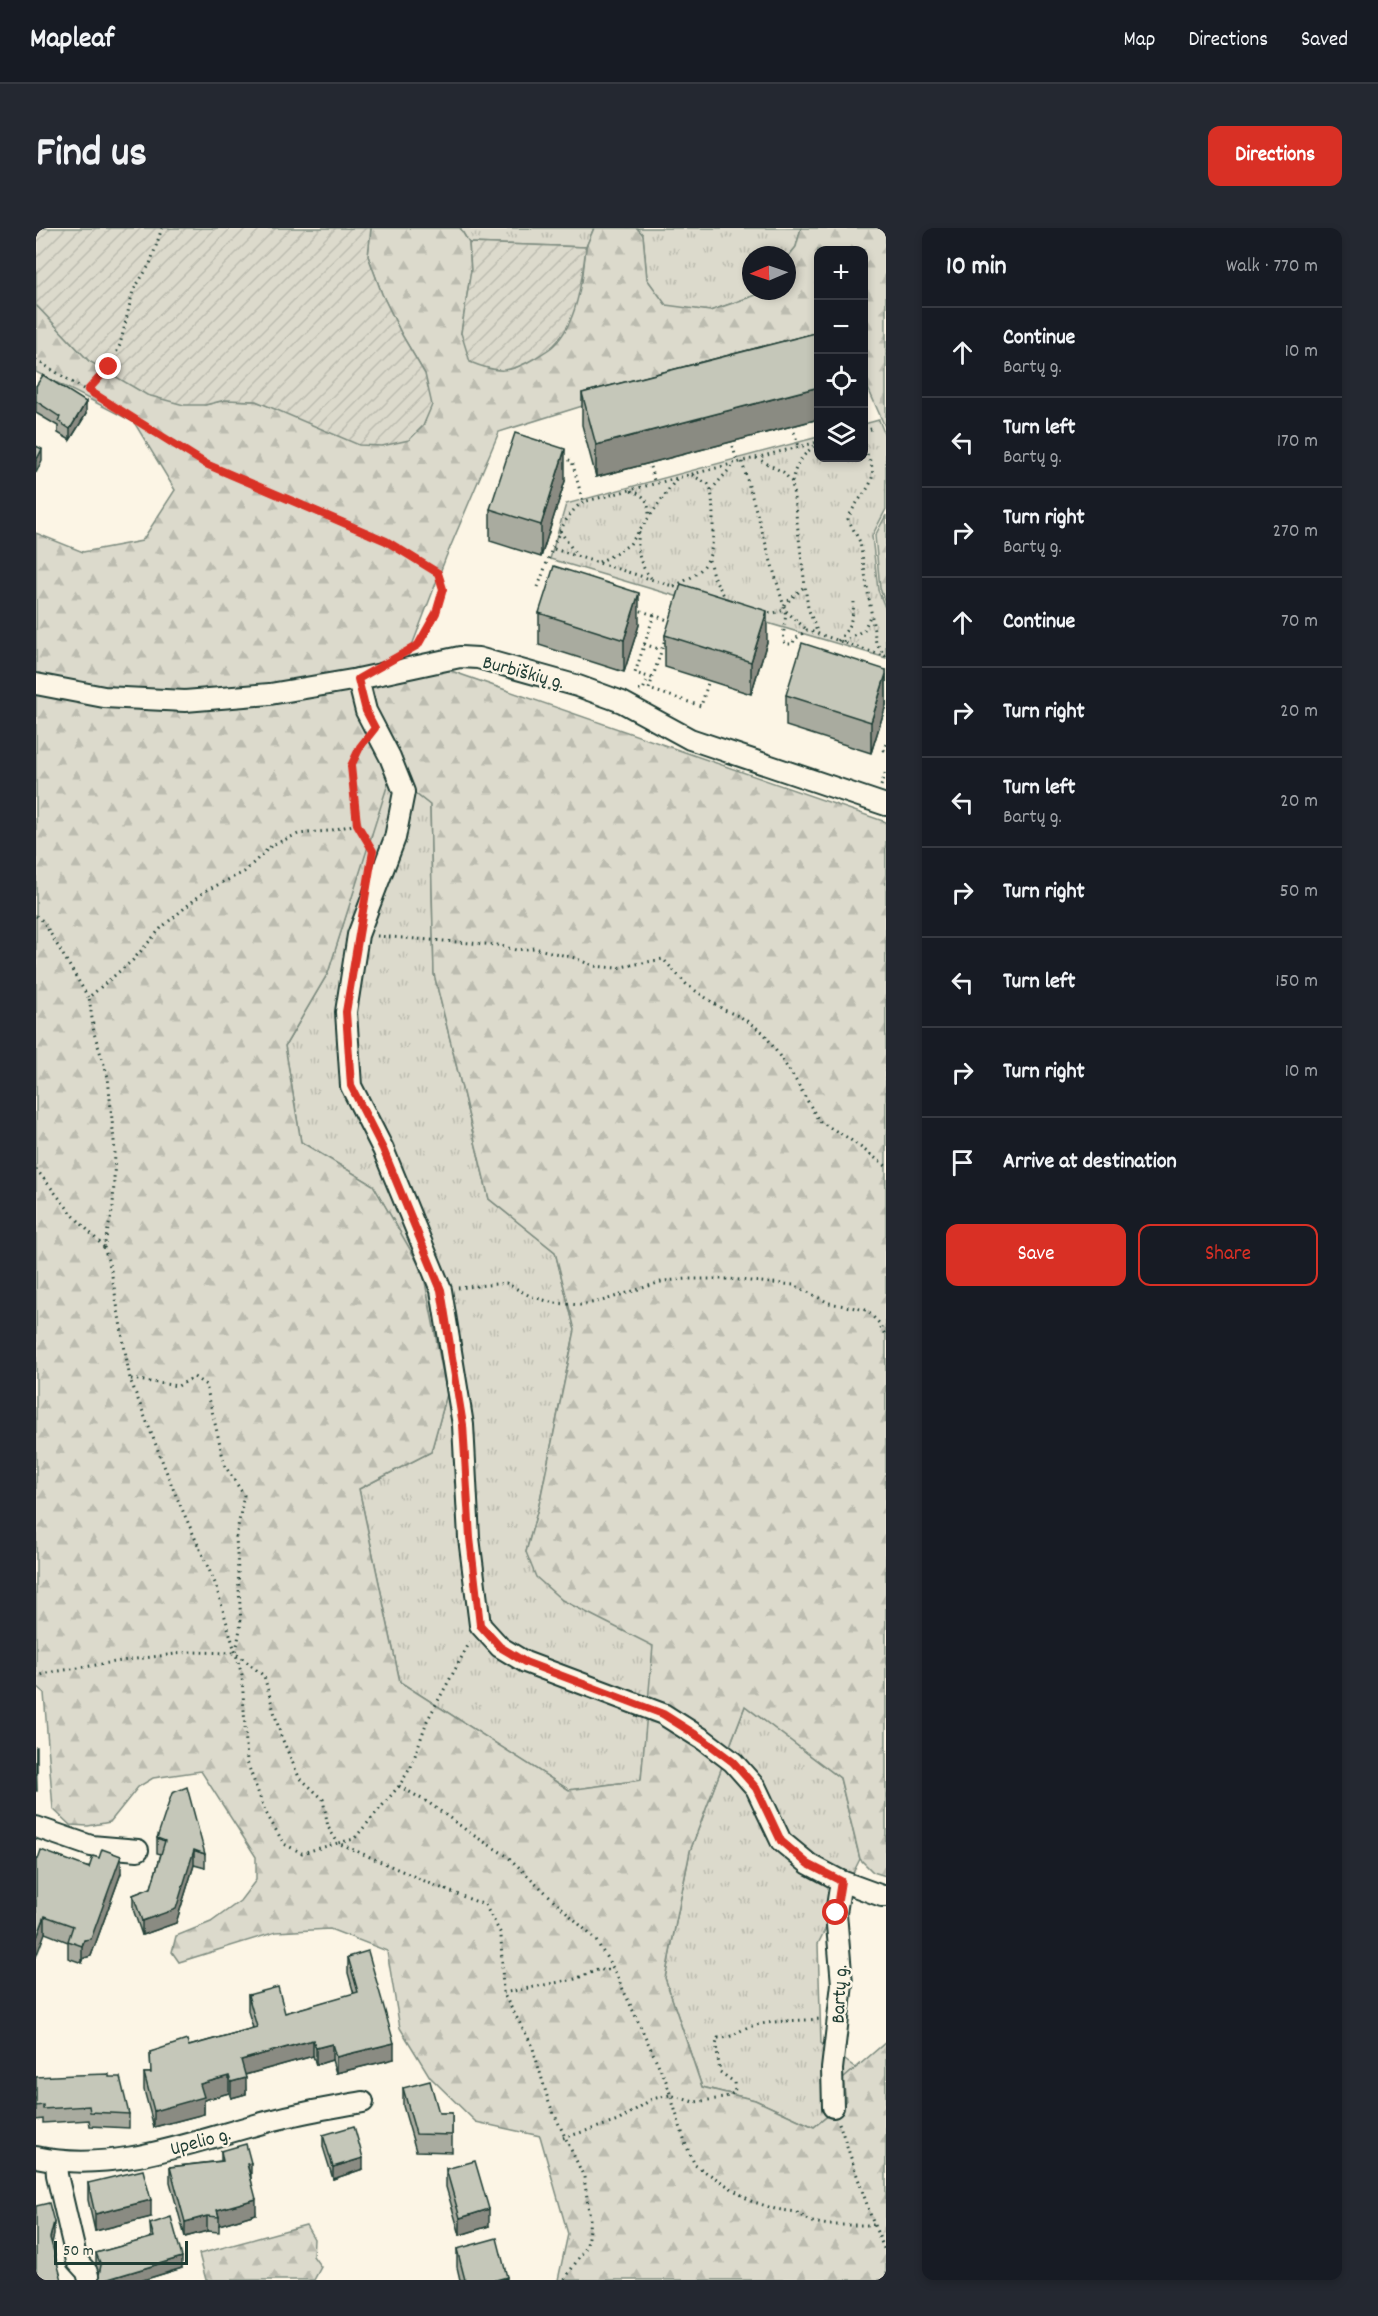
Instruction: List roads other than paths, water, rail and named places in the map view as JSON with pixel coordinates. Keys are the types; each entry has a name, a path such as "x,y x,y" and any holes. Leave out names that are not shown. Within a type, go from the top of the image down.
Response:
{"street":[{"name":"Burbiškių g.","path":"36,684 104,697 185,701 270,694 358,679 460,657 478,658 589,690 622,702 690,739 886,805"},
{"path":"358,679 366,711 390,757 404,792 395,838 358,935 346,1012 351,1086 383,1149 441,1290 463,1425 470,1538 480,1625 500,1647 525,1662 663,1714 704,1740 733,1762 756,1788 781,1841 808,1864 841,1881 886,1896"},
{"path":"36,1827 91,1846 138,1850"},
{"name":"Bartų g.","path":"833,2107 832,2069 843,1984 836,1913 841,1881"},
{"name":"Upelio g.","path":"36,2157 56,2162 140,2157 282,2118 363,2102"},
{"path":"56,2162 77,2261 87,2272 89,2280"}]}
